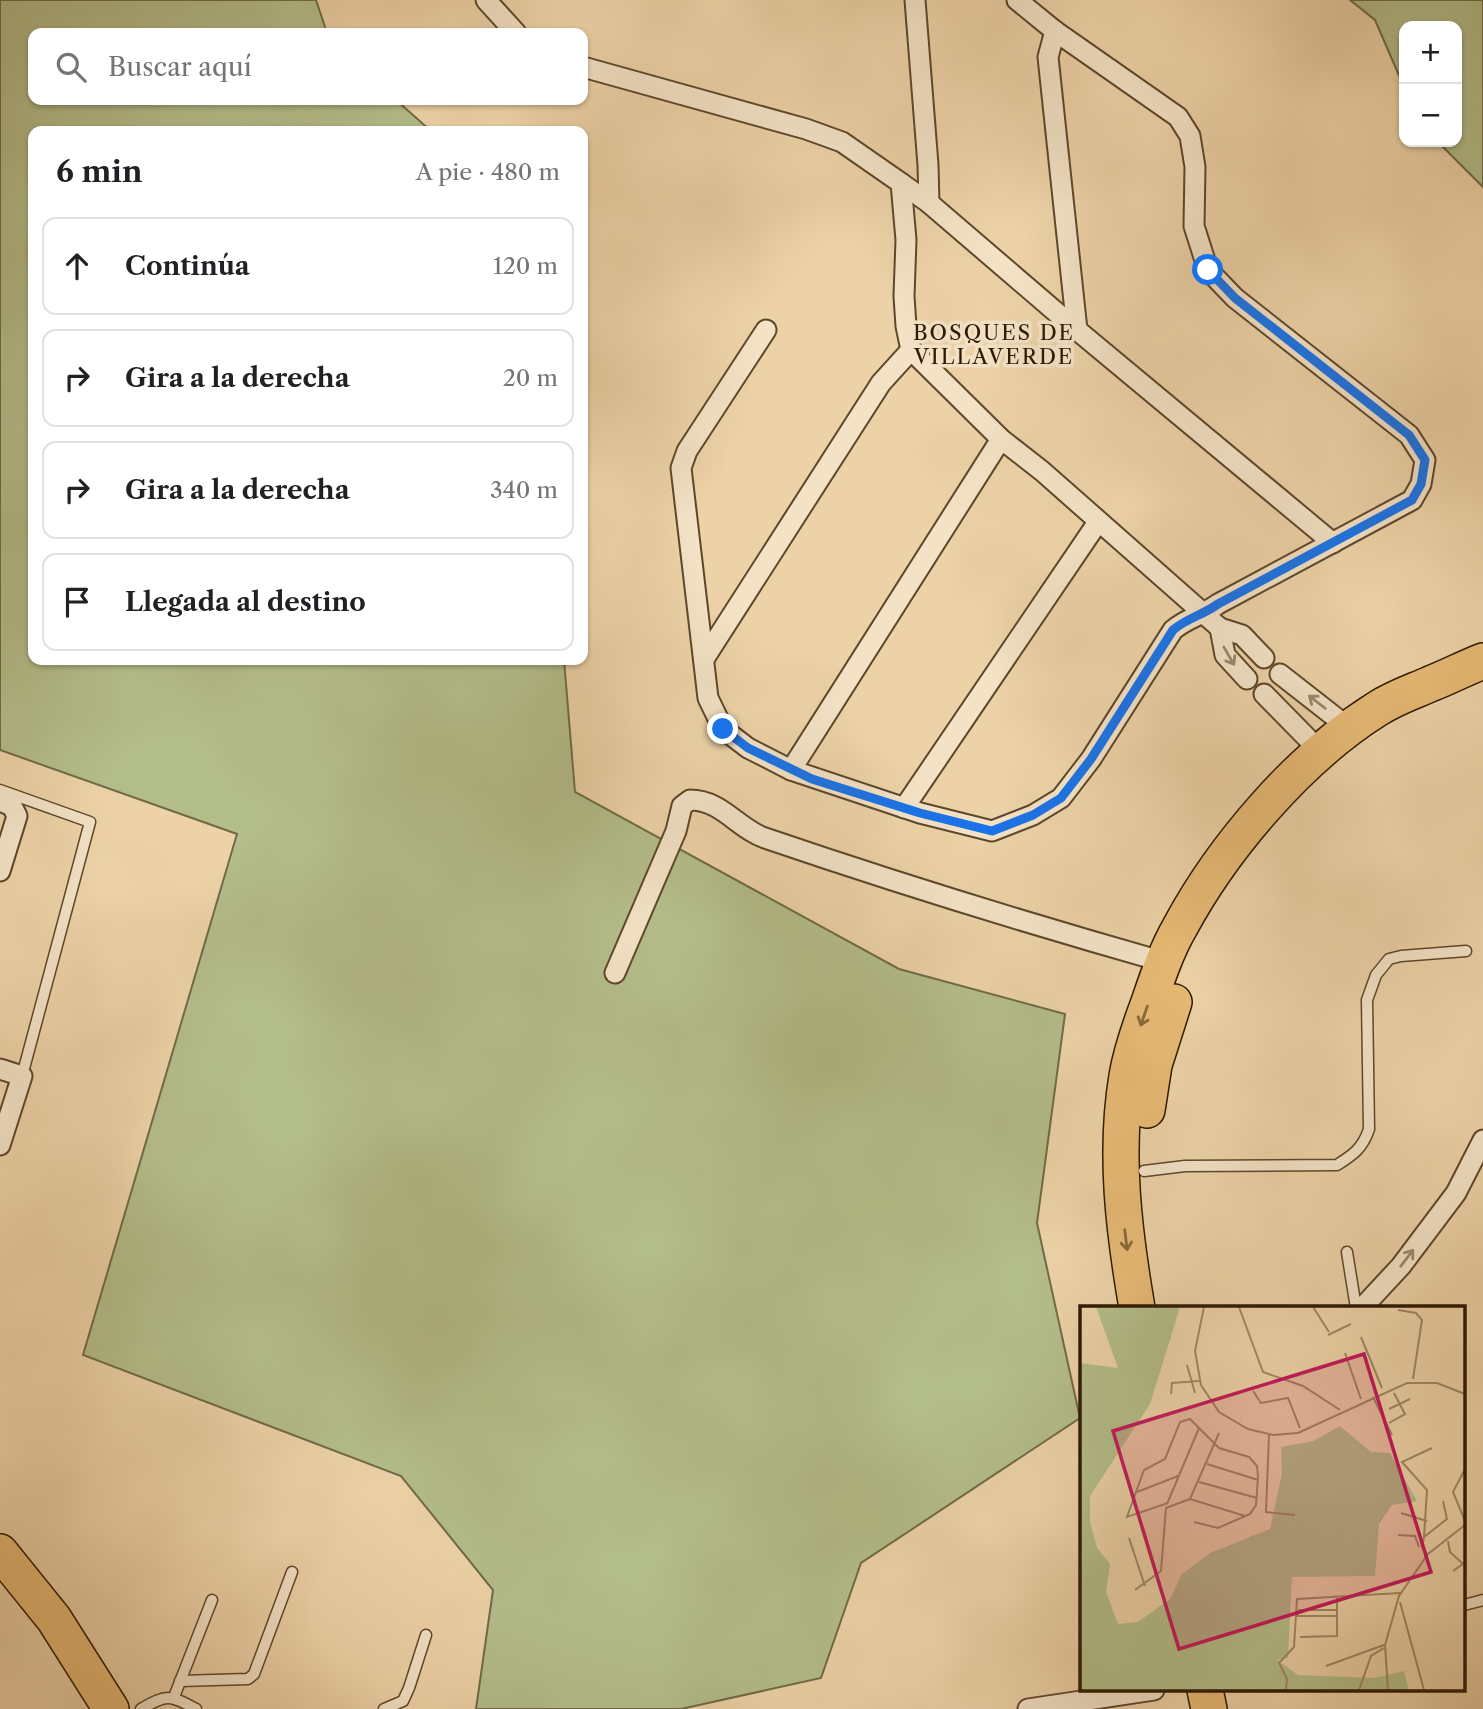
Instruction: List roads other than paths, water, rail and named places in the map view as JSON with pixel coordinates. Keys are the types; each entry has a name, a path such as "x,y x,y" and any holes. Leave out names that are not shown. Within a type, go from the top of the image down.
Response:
{"highway":[{"path":"1137,1306 1121,1182 1123,1107 1133,1048 1178,929 1236,842 1279,792 1321,752 1349,728 1395,698 1483,661"},
{"path":"1158,1306 1144,1171 1143,1144 1148,1092 1166,1026 1201,934 1243,868 1299,802 1354,750 1422,709 1483,682"},
{"path":"0,1552 54,1619 111,1709"},
{"path":"0,1584 67,1672 88,1709"}],"street":[{"path":"486,0 511,28"},
{"path":"915,0 929,203"},
{"path":"766,330 687,451 681,468 708,698 723,729 748,748 812,779 904,808 992,831 1033,815 1061,798 1091,759 1173,630 1185,620 1204,614 1412,500 1421,484 1425,460 1409,435 1235,298 1208,270 1194,226 1195,167 1190,136 1178,117 1055,31 1017,0"},
{"path":"1055,31 1048,57 1077,330"},
{"path":"588,67 806,129 842,142 929,203 1077,330 1333,542"},
{"path":"901,183 906,240 904,296 911,350 1001,439 1042,471 1220,628 1242,635 1264,658"},
{"path":"704,659 881,383 911,350"},
{"path":"791,770 1001,439"},
{"path":"904,808 1098,522"},
{"path":"1220,628 1225,655 1247,679"},
{"path":"1280,674 1349,728"},
{"path":"1264,694 1321,752"},
{"path":"615,974 676,831 682,806 690,800 712,804 753,834 787,846 1164,962"},
{"path":"0,801 12,806 17,816 0,871"},
{"path":"0,1069 22,1076 0,1145"},
{"path":"1364,1306 1401,1266 1456,1193 1483,1140"},
{"path":"1028,1709 1141,1692"}],"lane":[{"path":"0,790 90,822 22,1076"},
{"path":"1144,1171 1185,1166 1337,1165 1356,1153 1365,1142 1369,1129 1367,1000 1376,975 1389,959 1466,951"},
{"path":"1347,1252 1356,1306"},
{"path":"180,1681 248,1679 254,1674 292,1572"},
{"path":"174,1697 212,1600"},
{"path":"1466,1604 1483,1600"},
{"path":"384,1709 403,1701 426,1635"},
{"path":"141,1709 157,1700 174,1697 196,1709"}],"district":[{"name":"BOSQUES DE VILLAVERDE","path":"994,345"}]}
